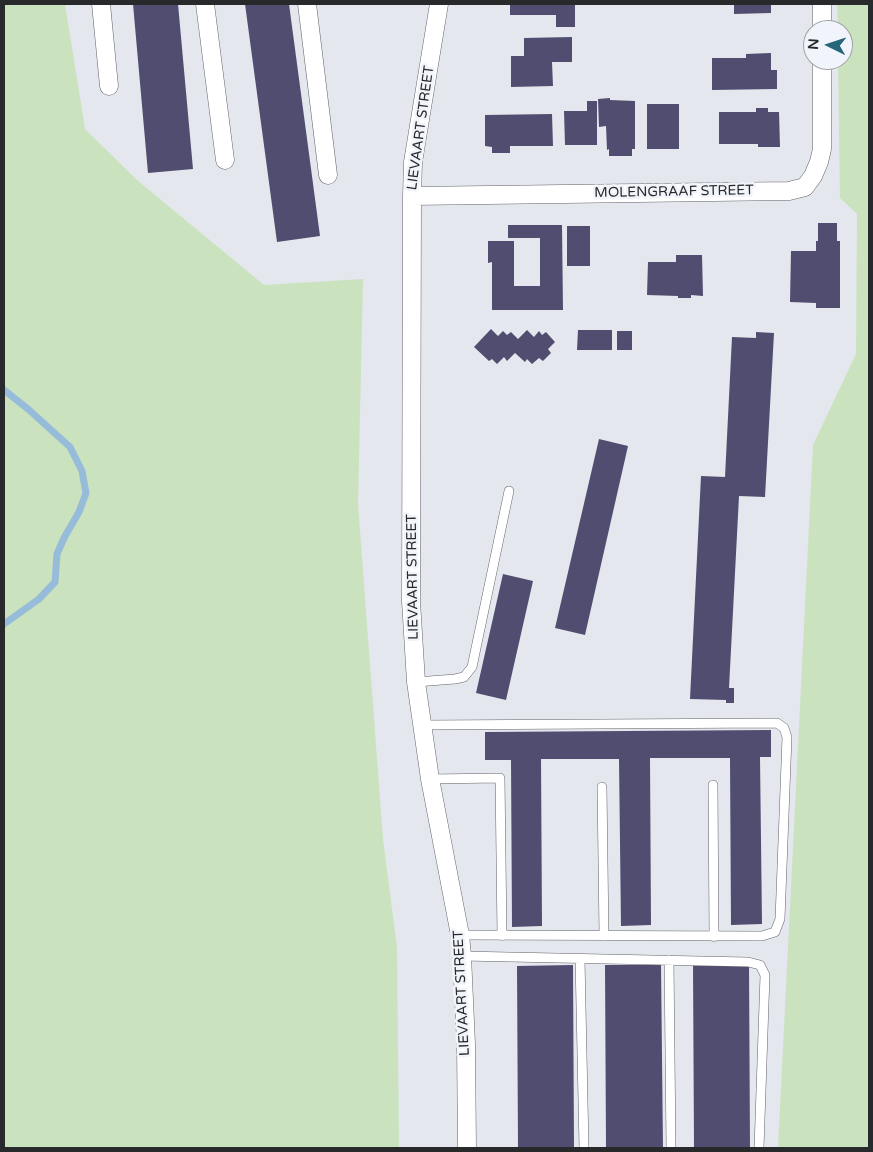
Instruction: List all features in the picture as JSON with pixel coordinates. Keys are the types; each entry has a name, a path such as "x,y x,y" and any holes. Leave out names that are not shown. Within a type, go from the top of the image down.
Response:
{"street":[{"path":"101,4 108,86"},
{"path":"204,4 225,160"},
{"path":"307,4 328,175"},
{"name":"LIEVAART STREET","path":"440,4 413,162 411,601 416,682 422,725 430,779 460,935 466,1044 467,1148"},
{"path":"822,4 822,20"},
{"name":"MOLENGRAAF STREET","path":"412,196 789,191 805,187 813,176 822,149 822,70"}],"lane":[{"path":"416,682 464,677 472,667 509,491"},
{"path":"422,725 776,723 784,728 787,737 780,919 774,932 762,936 714,937 460,935"},
{"path":"430,779 500,778 502,936"},
{"path":"713,785 714,937"},
{"path":"602,787 604,936"},
{"path":"462,956 748,962 760,966 765,975 759,1148"},
{"path":"580,959 584,1148"},
{"path":"669,960 671,1148"}],"green space":[{"path":"4,4 65,4 85,129 137,180 264,285 363,279 358,504 383,839 397,948 399,1148 4,1148"},
{"path":"837,4 869,4 869,1148 778,1148 813,445 856,354 857,214 840,198 838,70 853,70 853,20 838,20"}],"building":[{"path":"133,4 178,4 193,169 148,173"},
{"path":"245,4 289,4 320,236 277,242"},
{"path":"510,4 575,4 575,27 556,27 556,15 510,15"},
{"path":"734,4 771,4 771,13 734,14"},
{"path":"572,37 572,62 552,62 553,86 511,87 511,56 524,56 524,38"},
{"path":"771,53 771,70 777,70 777,89 712,90 712,58 746,58 746,54"},
{"path":"610,98 610,100 635,101 635,149 632,149 632,156 609,156 606,126 599,127 598,99"},
{"path":"587,101 597,101 597,145 565,145 564,111 587,111"},
{"path":"647,104 679,104 679,149 647,149"},
{"path":"756,108 768,108 768,112 779,112 780,147 758,147 758,144 719,144 719,112 756,112"},
{"path":"552,114 553,146 510,146 510,153 492,153 492,147 485,146 485,115"},
{"path":"818,223 837,223 837,241 840,241 840,308 816,308 816,303 790,302 791,251 816,251"},
{"path":"508,225 562,225 563,310 492,310 492,262 488,263 488,241 514,241 514,286 540,286 540,238 508,238"},
{"path":"567,226 590,226 590,266 567,266"},
{"path":"676,255 702,255 703,296 691,295 691,298 678,298 678,296 647,295 648,262 676,262"},
{"path":"491,329 498,336 503,331 507,335 511,332 518,339 527,330 534,337 539,331 542,335 546,332 555,342 548,349 551,353 543,361 539,358 532,364 527,359 525,362 515,353 507,361 504,357 497,364 492,359 489,361 474,347"},
{"path":"578,330 612,330 612,350 577,350"},
{"path":"617,331 632,331 632,350 617,350"},
{"path":"756,332 774,333 765,497 739,496 729,688 734,688 734,703 726,703 726,700 690,699 701,476 725,477 732,337 756,338"},
{"path":"599,439 628,446 585,635 555,628"},
{"path":"503,574 533,581 506,700 476,693"},
{"path":"771,730 771,757 760,757 762,924 731,925 730,758 650,758 651,925 621,926 619,759 541,759 542,926 512,927 511,760 485,760 485,732"},
{"path":"749,963 750,1148 694,1148 693,964"},
{"path":"573,965 574,1148 518,1148 517,966"},
{"path":"605,965 661,965 663,1148 606,1148"}],"waterway":[{"path":"4,390 70,447 82,471 86,493 79,512 57,554 55,582 39,599 4,624"}]}
